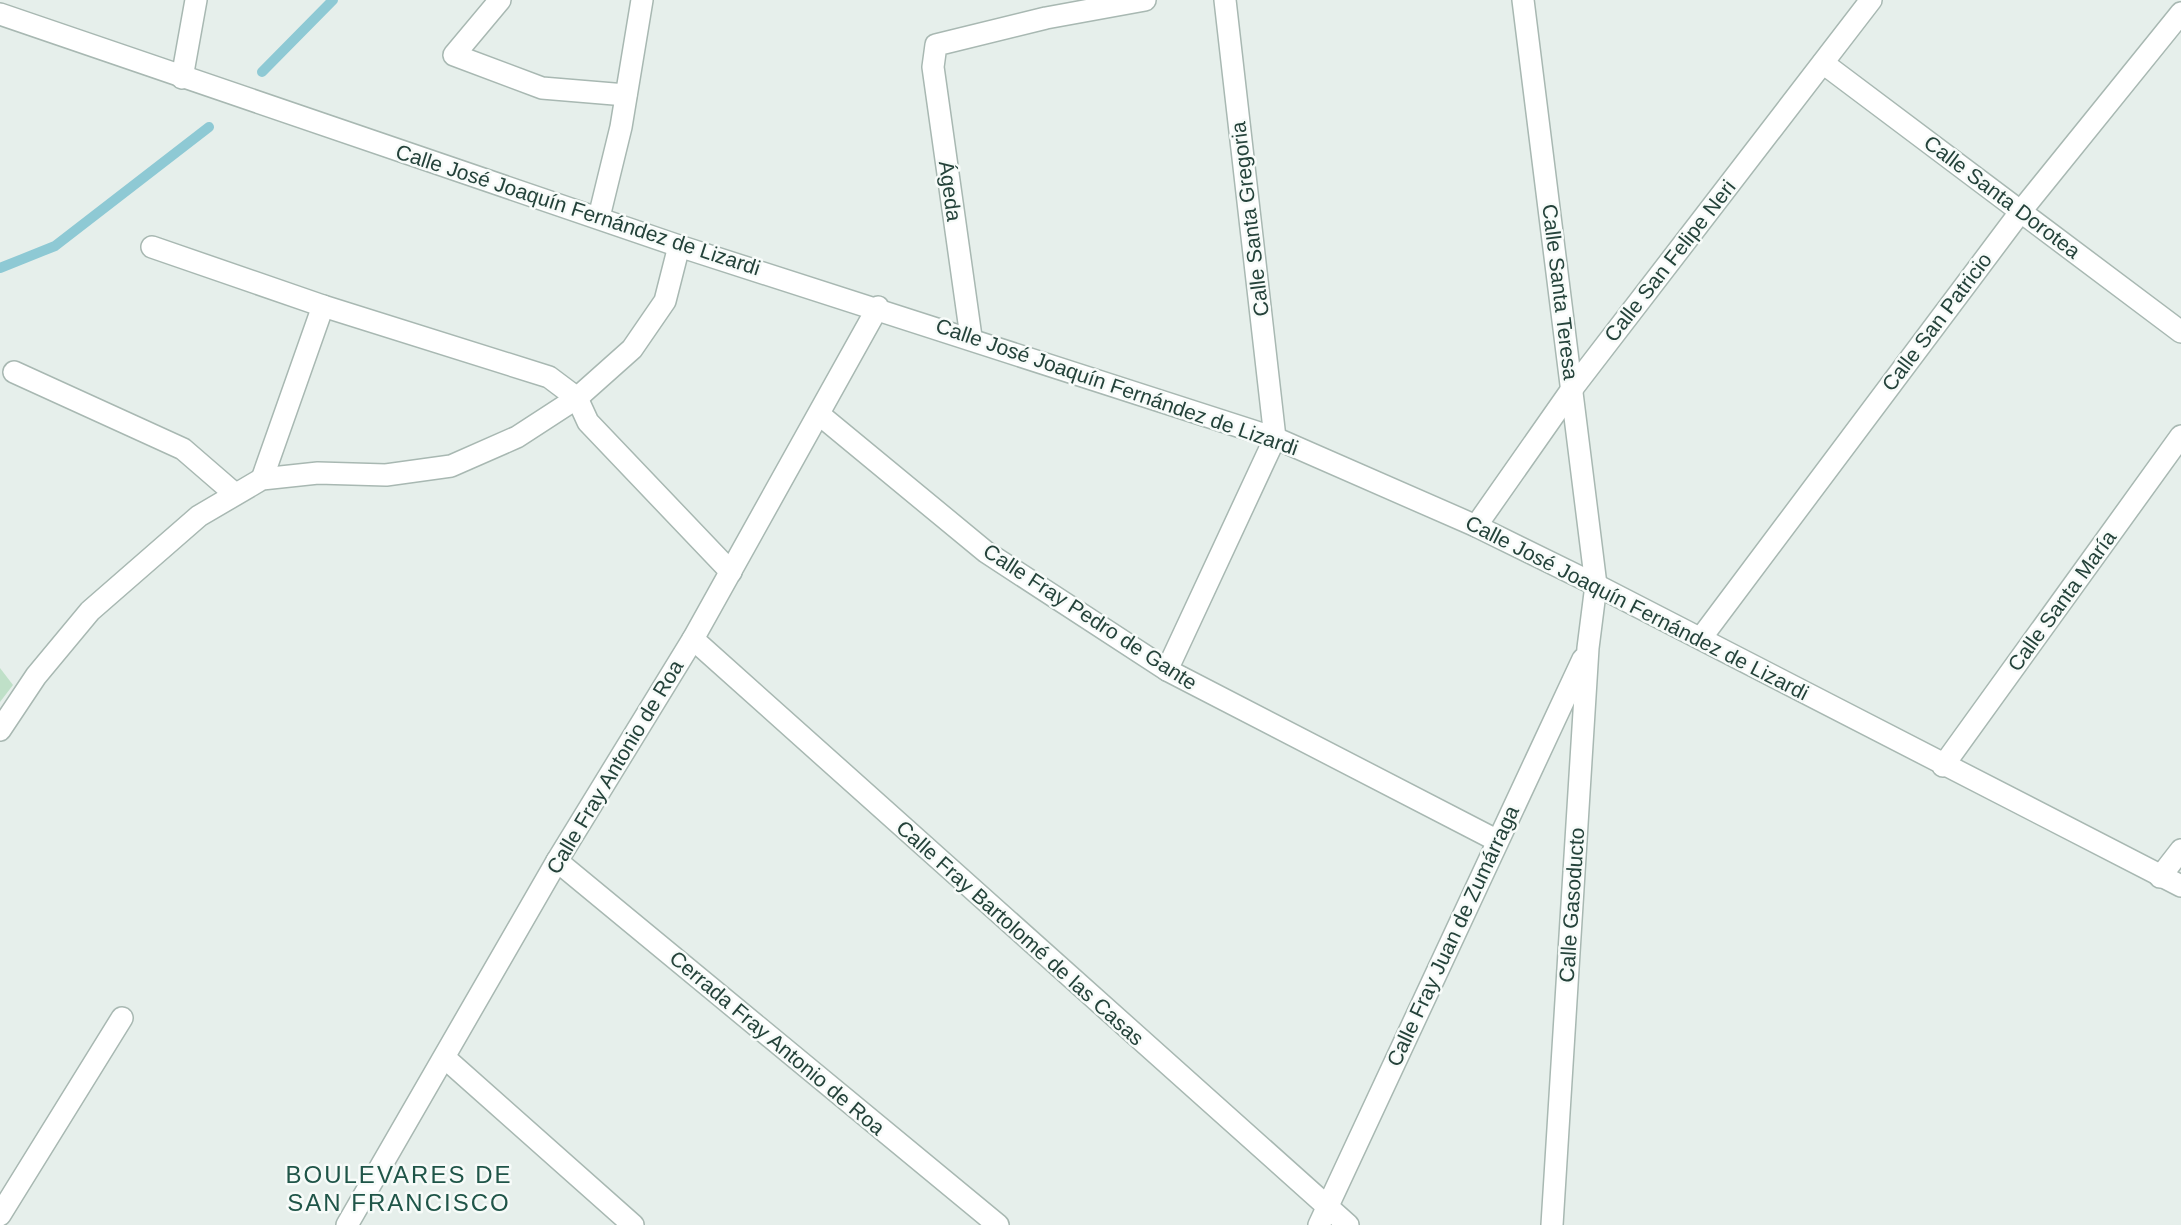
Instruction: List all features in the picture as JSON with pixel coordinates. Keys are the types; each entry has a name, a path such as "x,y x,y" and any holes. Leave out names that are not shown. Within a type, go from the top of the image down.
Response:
{"street":[{"path":"182,78 196,0"},
{"path":"500,0 454,55 542,88 626,95"},
{"path":"599,217 626,95 642,0"},
{"path":"1043,9 1145,0"},
{"name":"Calle Santa Gregoria","path":"1225,0 1275,438"},
{"name":"Calle Santa Teresa","path":"1523,0 1596,585"},
{"name":"Calle San Felipe Neri","path":"1476,526 1572,389 1871,0"},
{"name":"Ágeda","path":"971,337 933,67 936,45 1043,9"},
{"name":"Calle San Patricio","path":"1701,638 2021,211 2181,13"},
{"name":"Calle José Joaquín Fernández de Lizardi","path":"0,14 679,246 878,307 1275,438 1476,526 1596,585 1943,766 2181,886"},
{"name":"Calle Santa Dorotea","path":"1823,63 2181,332"},
{"path":"0,730 36,676 90,611 199,516 262,479 318,473 386,475 451,466 517,437 577,398 632,349 665,301 679,246"},
{"path":"152,247 323,306 549,377 577,398 588,422 732,572"},
{"path":"262,479 323,306"},
{"name":"Calle Fray Antonio de Roa","path":"347,1225 557,861 732,572 878,307"},
{"path":"15,372 183,449 236,494"},
{"name":"Calle Fray Pedro de Gante","path":"820,415 986,552 1167,670 1496,840"},
{"name":"Calle Santa María","path":"1943,766 2181,436"},
{"path":"1167,670 1275,438"},
{"name":"Calle Gasoducto","path":"1552,1225 1588,648 1596,585"},
{"name":"Calle Fray Bartolomé de las Casas","path":"693,639 1324,1217 1348,1225"},
{"name":"Calle Fray Juan de Zumárraga","path":"1324,1217 1496,840 1588,648"},
{"path":"2160,877 2181,850"},
{"name":"Cerrada Fray Antonio de Roa","path":"557,861 998,1225"},
{"path":"0,1215 122,1018"},
{"path":"445,1058 633,1225"}],"green space":[{"path":"0,668 13,685 0,702"}],"waterway":[{"path":"262,72 333,0"},
{"path":"0,268 55,246 209,127"}],"district":[{"name":"BOULEVARES DE SAN FRANCISCO","path":"399,1189"}]}
